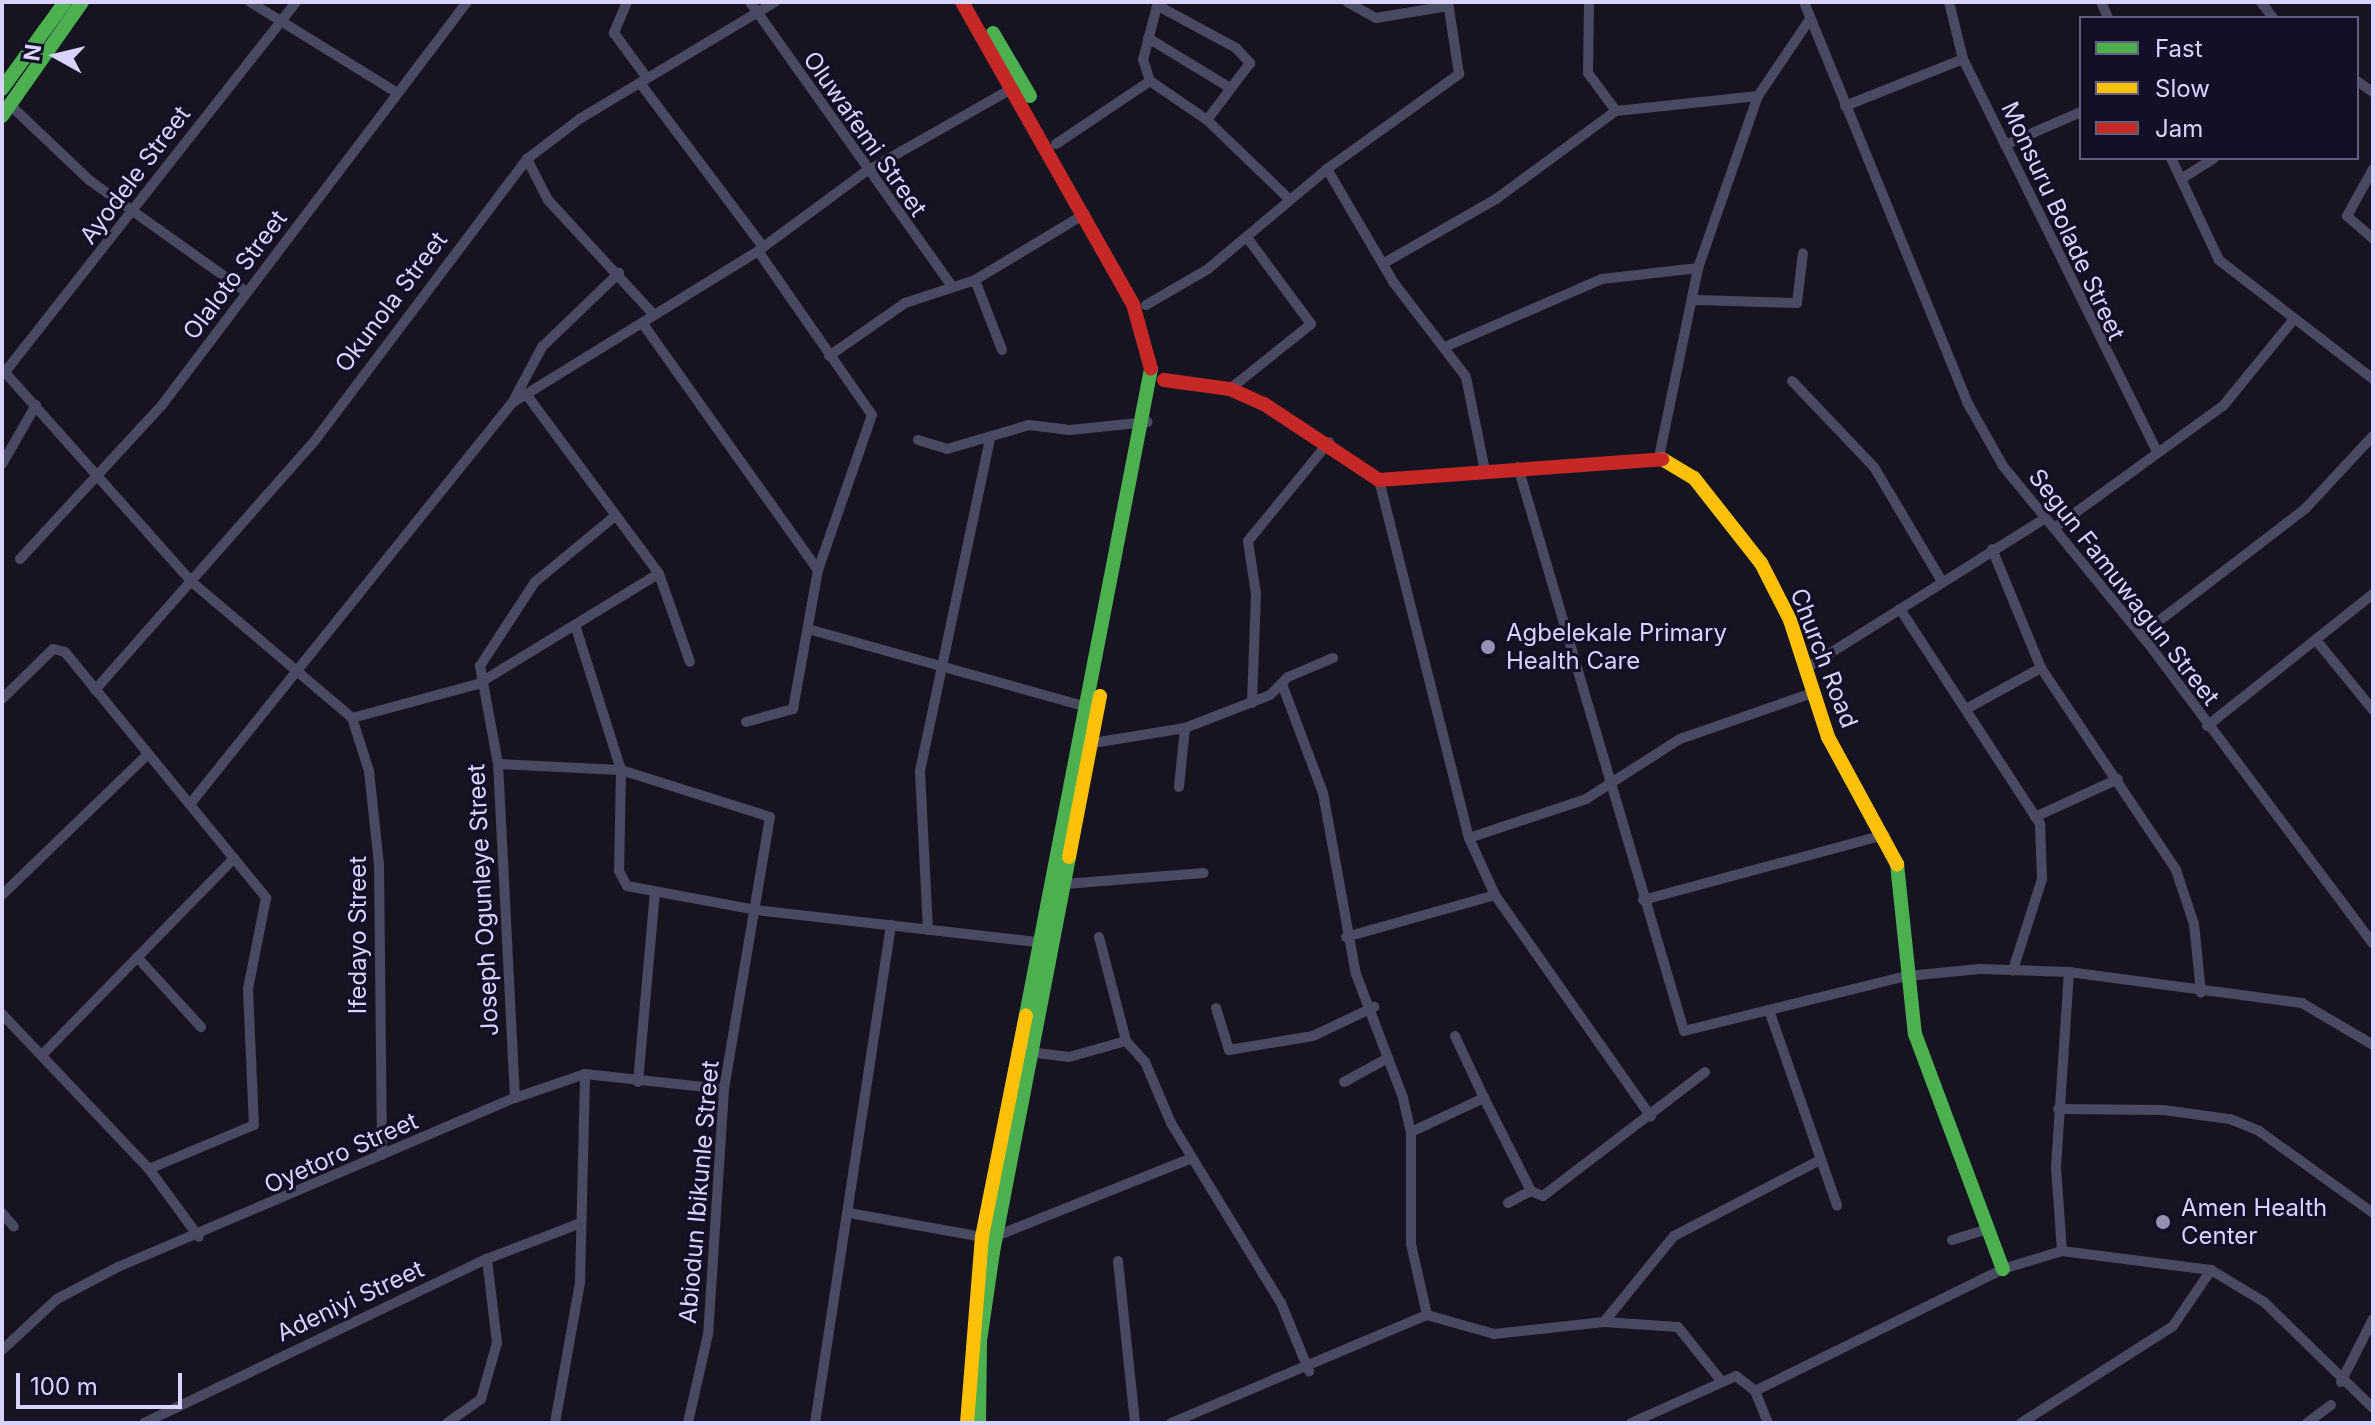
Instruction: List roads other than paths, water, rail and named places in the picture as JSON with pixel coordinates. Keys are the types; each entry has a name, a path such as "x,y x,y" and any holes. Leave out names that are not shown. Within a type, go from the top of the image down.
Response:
{"main road":[{"path":"3,83 65,2"},
{"path":"6,110 82,2"},
{"path":"962,2 1085,214 1141,321 1153,378 1140,494 1087,707 1029,1052 989,1237 980,1341 979,1423"},
{"path":"967,1423 989,1237 1046,943 1065,884 1164,380 1146,305 973,2"},
{"path":"1164,380 1230,389 1329,442 1379,480 1659,457"},
{"name":"Church Road","path":"1659,457 1684,468 1746,540 1808,667 1812,693 1901,873 1907,976 1915,1034 1984,1230 2003,1269"}],"street":[{"path":"250,2 279,23 394,91"},
{"name":"Ayodele Street","path":"4,371 135,212 296,2"},
{"name":"Olaloto Street","path":"20,559 177,386 244,290 394,91 467,2"},
{"path":"627,2 614,33 829,356 872,415 818,570 791,714 746,722"},
{"name":"Oluwafemi Street","path":"750,2 865,172 952,286"},
{"name":"Okunola Street","path":"95,690 193,583 316,439 380,344 527,159 644,80 775,2"},
{"path":"1146,305 1248,239 1327,169 1459,74 1448,4 1376,18 1347,2"},
{"path":"1589,2 1588,73 1616,111"},
{"name":"Segun Famuwagun Street","path":"1804,2 1808,22 1967,402 2041,521 2057,526 2373,944"},
{"name":"Monsuru Bolade Street","path":"1949,2 1963,59 2156,450"},
{"path":"1207,120 1227,86 1250,63 1236,48 1160,5 1143,60 1150,81 1207,120 1290,200"},
{"path":"1659,457 1696,300 1698,268 1758,96 1808,22"},
{"path":"1148,38 1227,86"},
{"path":"1845,106 1963,59"},
{"path":"1056,144 1150,81"},
{"path":"512,403 529,398 760,249 865,172 1013,88"},
{"path":"1386,262 1496,199 1616,111 1758,96"},
{"path":"6,110 135,212 244,290"},
{"path":"2005,145 2079,113"},
{"path":"527,159 548,200 619,273 654,315"},
{"path":"2172,160 2219,260 2373,379"},
{"path":"2181,179 2211,160"},
{"path":"1327,169 1386,262 1394,283 1447,346 1471,392 1485,471"},
{"path":"2373,169 2347,216 2373,239"},
{"path":"829,356 905,303 975,280 1085,214"},
{"path":"1230,389 1311,324 1248,239"},
{"path":"1696,300 1797,303 1803,253"},
{"path":"1447,346 1602,279 1698,268"},
{"path":"190,804 303,670 512,403 542,347 619,273"},
{"path":"975,280 1002,350"},
{"path":"2057,526 2156,450 2223,406 2294,319"},
{"path":"643,324 818,570"},
{"path":"4,371 100,472 193,583 303,670 352,718 478,684 576,628 658,574"},
{"path":"1792,381 1874,467 1941,580"},
{"path":"529,398 658,574 690,662"},
{"path":"2,464 36,405"},
{"path":"918,440 947,449 1029,425 1070,430 1150,422"},
{"path":"2155,624 2306,508 2373,436"},
{"path":"928,930 920,771 945,669 990,438"},
{"path":"1252,703 1256,594 1248,541 1329,442"},
{"path":"1518,467 1607,781 1684,1031 1907,976 2013,970 2069,972 2201,993 2302,1003 2373,1045"},
{"path":"1379,480 1469,838 1495,895 1651,1117"},
{"path":"478,684 490,643 535,582 615,516"},
{"path":"1808,667 1941,580 2041,521"},
{"path":"1992,549 2041,668 2118,779 2182,884 2201,993"},
{"path":"2207,726 2373,594"},
{"path":"1900,609 2035,817 2042,879 2013,970"},
{"path":"576,628 621,770 619,871 627,886 756,910 1046,943"},
{"path":"808,629 1087,707"},
{"path":"2316,640 2373,710"},
{"path":"2,699 53,649 65,652 266,898 248,989 254,1125 149,1169"},
{"path":"1093,743 1185,728 1252,703 1333,658"},
{"path":"1966,709 2041,668"},
{"name":"Joseph Ogunleye Street","path":"478,684 498,764 515,1098"},
{"path":"1282,684 1323,793 1346,937 1374,1007 1411,1132 1411,1244 1427,1315"},
{"path":"1469,838 1586,799 1607,781 1680,739 1812,693"},
{"name":"Ifedayo Street","path":"352,718 372,787 379,864 382,1155"},
{"path":"1179,787 1185,728"},
{"path":"2,895 147,755"},
{"path":"498,764 621,770"},
{"name":"Abiodun Ibikunle Street","path":"621,770 767,814 771,822 724,1089 705,1360 688,1423"},
{"path":"2035,817 2118,779"},
{"path":"1643,900 1884,835"},
{"path":"42,1055 234,858"},
{"path":"1065,884 1204,873"},
{"path":"638,1082 655,892"},
{"path":"1346,937 1495,895"},
{"path":"815,1423 891,925"},
{"path":"1099,937 1126,1041 1145,1062 1192,1158 1274,1291 1309,1371"},
{"path":"137,957 201,1027"},
{"path":"2062,1251 2058,1109 2069,972"},
{"path":"1216,1008 1229,1050 1313,1036 1374,1007"},
{"path":"1769,1010 1837,1205"},
{"path":"2,1014 149,1169 199,1237"},
{"path":"1455,1036 1531,1191 1543,1196 1651,1117 1705,1072"},
{"path":"1029,1052 1069,1057 1126,1041"},
{"path":"1344,1082 1388,1058"},
{"path":"555,1423 580,1282 578,1224 585,1074"},
{"name":"Oyetoro Street","path":"2,1350 57,1299 515,1098 585,1074 724,1089"},
{"path":"1411,1132 1484,1098"},
{"path":"2058,1109 2230,1119 2259,1131 2373,1213"},
{"path":"849,1213 989,1237 1192,1158"},
{"path":"1604,1322 1674,1236 1820,1160"},
{"path":"1508,1203 1531,1191"},
{"path":"2,1213 14,1227"},
{"name":"Adeniyi Street","path":"145,1423 487,1259 578,1224"},
{"path":"1952,1240 1984,1230"},
{"path":"1755,1391 2003,1269 2062,1251 2211,1270 2264,1302 2341,1382 2373,1408"},
{"path":"447,1423 467,1419 481,1399 497,1343 487,1259"},
{"path":"1118,1261 1135,1423"},
{"path":"2021,1423 2173,1326 2211,1270"},
{"path":"1171,1423 1309,1371 1427,1315 1494,1334 1604,1322 1678,1327 1722,1382"},
{"path":"2341,1382 2373,1319"},
{"path":"1631,1423 1722,1382 1743,1377 1755,1391 1768,1423"},
{"path":"2307,1423 2331,1405"}],"place":[{"name":"Agbelekale Primary Health Care","path":"1488,647"},
{"name":"Amen Health Center","path":"2163,1222"}]}
